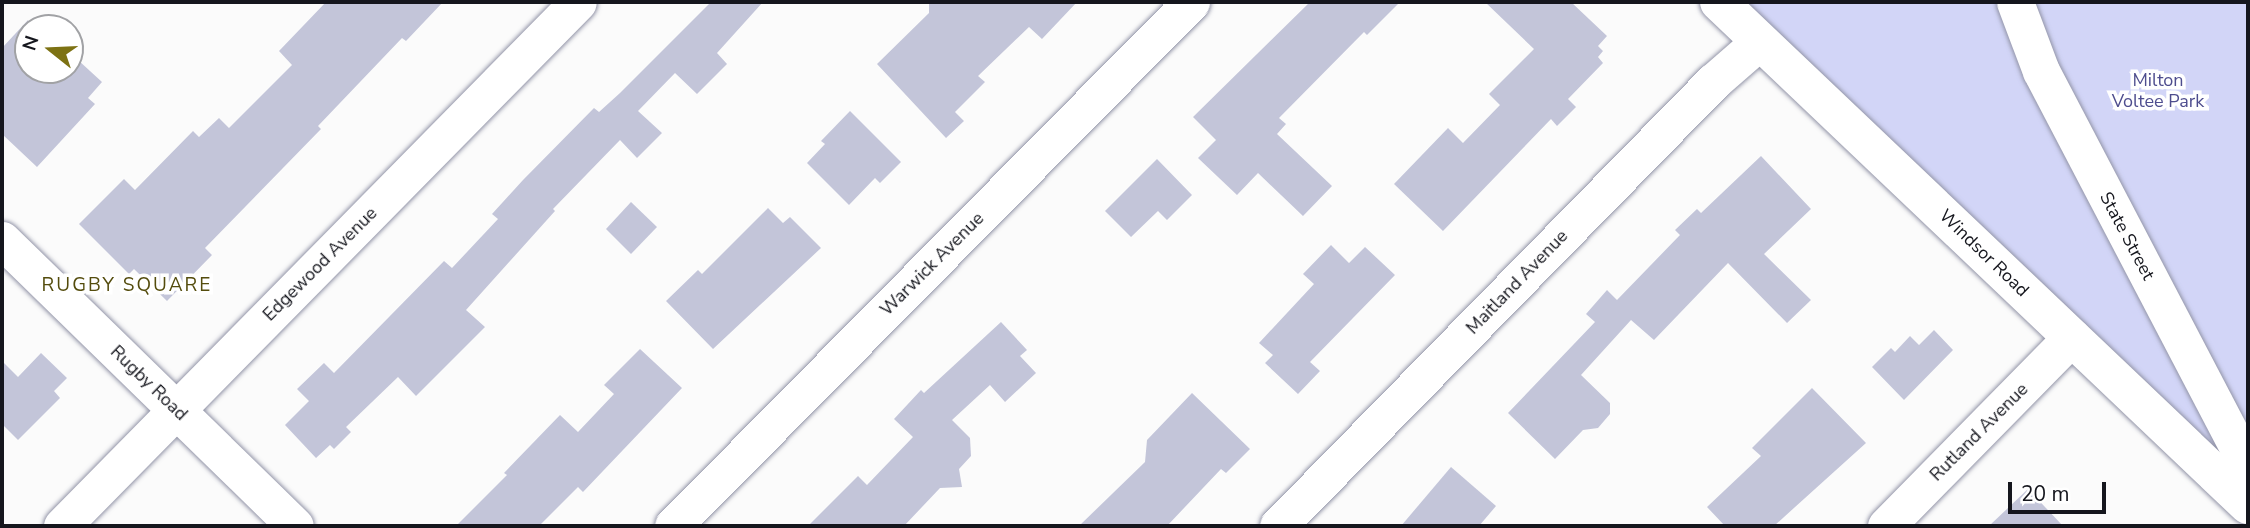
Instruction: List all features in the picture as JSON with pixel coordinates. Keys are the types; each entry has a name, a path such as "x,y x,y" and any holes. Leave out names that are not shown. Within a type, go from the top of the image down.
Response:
{"street":[{"name":"Edgewood Avenue","path":"62,526 578,2"},
{"name":"Warwick Avenue","path":"673,526 1191,2"},
{"name":"Windsor Road","path":"1719,2 2248,505"},
{"name":"State Street","path":"2015,2 2041,71 2248,467"},
{"name":"Maitland Avenue","path":"1278,526 1713,82 1760,41"},
{"name":"Rugby Road","path":"2,240 295,526"},
{"name":"Rutland Avenue","path":"1886,526 2072,337"}],"green space":[{"name":"Milton Voltee Park","path":"1719,2 2248,2 2248,505"}],"building":[{"path":"326,2 443,2 406,41 402,38 318,126 321,129 205,248 212,255 167,301 134,269 129,274 79,224 124,179 135,190 193,131 199,137 219,118 229,128 292,65 279,51"},
{"path":"711,2 763,2 717,53 727,64 697,94 675,73 638,111 662,133 637,158 620,140 553,209 555,211 466,310 485,327 416,396 398,377 346,427 351,432 334,449 330,445 316,458 285,425 309,401 297,389 324,363 334,373 444,261 452,268 498,219 492,214 523,180 594,108 599,112 620,93"},
{"path":"929,2 1077,2 1042,39 1029,27 978,76 985,82 955,112 964,121 946,138 877,64 929,13"},
{"path":"1310,2 1400,2 1367,35 1364,32 1279,118 1286,124 1277,134 1332,186 1303,216 1258,173 1237,195 1198,158 1216,140 1193,117"},
{"path":"1485,2 1571,2 1607,36 1598,46 1603,51 1598,57 1603,63 1568,99 1576,107 1557,126 1551,119 1443,231 1394,184 1448,128 1463,143 1500,105 1489,94 1534,49"},
{"path":"14,35 14,84 84,84 84,66 102,82 88,98 95,104 37,167 2,134 2,48"},
{"path":"850,111 901,162 880,183 875,178 849,205 807,163 825,144 821,141"},
{"path":"1761,156 1811,209 1764,254 1811,300 1787,323 1728,263 1654,340 1631,320 1581,375 1610,403 1610,414 1598,428 1583,430 1555,459 1508,413 1595,322 1586,314 1607,290 1617,300 1680,235 1675,230 1697,209 1701,213"},
{"path":"1157,159 1192,195 1167,220 1158,211 1131,237 1105,211"},
{"path":"631,202 657,227 631,254 606,229"},
{"path":"768,208 783,223 790,217 821,248 713,349 666,301 698,270 702,274"},
{"path":"1331,245 1349,263 1365,247 1395,275 1310,362 1320,371 1298,394 1265,363 1273,355 1259,343 1314,284 1303,274"},
{"path":"1001,322 1027,350 1020,356 1036,373 1005,402 990,385 952,420 970,438 971,456 959,469 962,487 940,488 904,526 808,526 858,476 867,485 913,437 894,419 921,390 924,393"},
{"path":"1934,330 1953,350 1904,400 1872,367 1891,348 1895,352 1910,336 1919,345"},
{"path":"640,349 682,388 583,492 578,487 539,526 456,526 507,475 504,473 560,415 578,432 614,394 604,385"},
{"path":"41,353 67,378 54,391 60,398 18,440 2,424 2,361 18,377"},
{"path":"1812,388 1866,443 1774,526 1725,526 1707,507 1761,456 1752,448"},
{"path":"1192,393 1250,449 1226,473 1221,469 1167,526 1079,526 1145,462 1147,440"},
{"path":"1451,467 1496,506 1479,526 1401,526"},
{"path":"2028,489 2063,526 1989,526"}],"district":[{"name":"RUGBY SQUARE","path":"127,286"}]}
